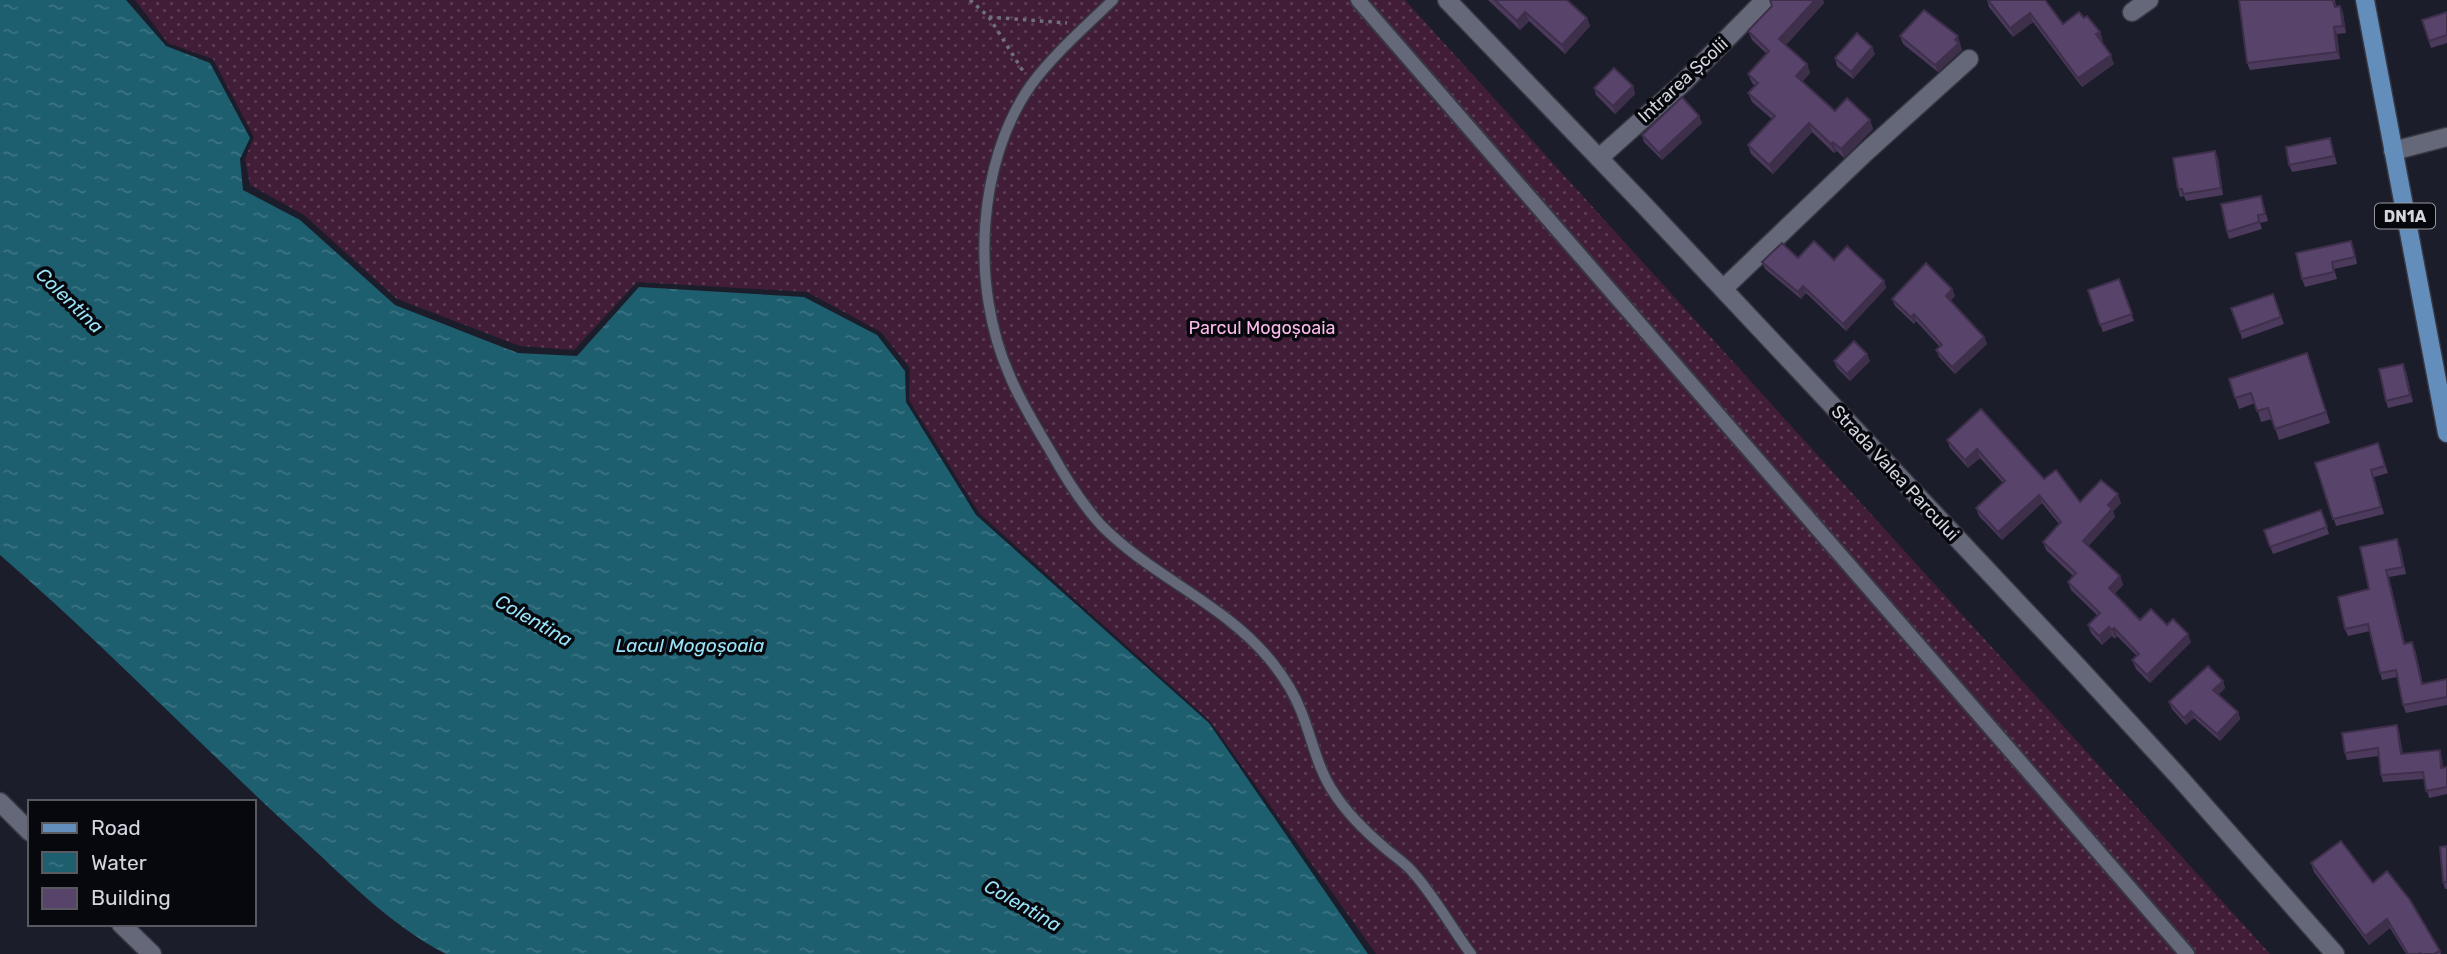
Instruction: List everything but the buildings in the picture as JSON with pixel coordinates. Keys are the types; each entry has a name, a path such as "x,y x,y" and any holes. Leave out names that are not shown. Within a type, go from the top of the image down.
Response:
{"main road":[{"name":"DN1A","path":"2364,0 2444,403 2447,433"}],"street":[{"path":"1358,0 2187,954"},
{"name":"Strada Valea Parcului","path":"1447,0 1723,289 2170,767 2335,954"},
{"name":"Intrarea Școlii","path":"1599,158 1682,84 1765,0"},
{"path":"2132,12 2149,0"},
{"path":"1723,289 1866,152 1969,60"},
{"path":"2393,151 2447,137"},
{"path":"0,802 28,830"},
{"path":"123,926 152,954"}],"lane":[{"path":"1113,0 1064,47 1031,86 1009,126 993,168 984,223 987,286 995,329 1008,373 1069,483 1100,524 1136,556 1217,610 1270,659 1288,684 1301,711 1314,752 1332,791 1356,823 1408,867 1471,954"}],"path":[{"path":"970,0 989,17 1031,86"},
{"path":"989,17 1043,23 1088,24"}],"green space":[{"name":"Parcul Mogoșoaia","path":"135,0 1405,0 2270,954 1376,954 1210,721 979,513 909,400 910,368 881,332 807,292 637,282 574,350 520,346 397,299 304,215 250,185 245,159 254,137 213,59 168,43"}],"water":[{"name":"Lacul Mogoșoaia","path":"0,0 126,0 166,46 210,63 250,138 240,159 243,190 300,220 395,305 518,353 577,356 639,287 804,297 877,335 905,371 906,402 976,515 1209,723 1368,954 446,954 425,942 385,914 348,881 75,622 0,555"}],"water label":[{"name":"Colentina","path":"70,300"},
{"name":"Colentina","path":"534,620"},
{"name":"Colentina","path":"1023,905"}]}
